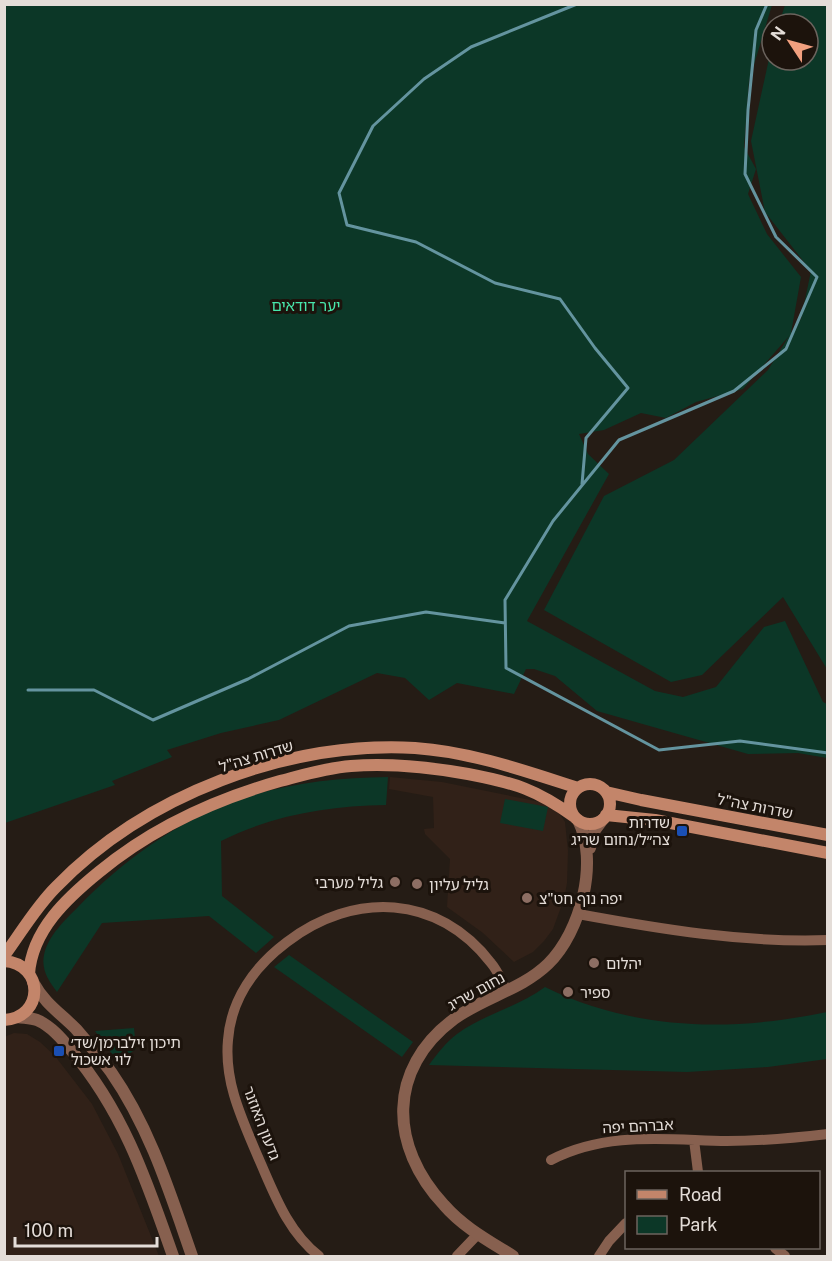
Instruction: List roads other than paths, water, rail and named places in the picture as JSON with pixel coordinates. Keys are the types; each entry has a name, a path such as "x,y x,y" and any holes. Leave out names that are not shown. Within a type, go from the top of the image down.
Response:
{"main road":[{"name":"שדרות צה\"ל","path":"4,957 35,911 55,888 107,843 132,825 182,797 252,771 352,748 416,748 497,762 578,788"},
{"name":"שדרות צה\"ל","path":"9,1020 32,1004 34,995 31,978 34,945 44,928 68,900 108,864 141,840 204,807 257,788 334,768 414,766 519,785 549,799 577,819"},
{"path":"605,816 610,804 606,792 593,784 578,788 572,795 571,810 577,819 584,823 593,823 605,816 655,820 828,853"},
{"name":"שדרות צה\"ל","path":"606,792 828,835"},
{"path":"4,961 19,964 31,978"}],"street":[{"name":"נחום שריג","path":"513,1257 478,1234 444,1206 419,1171 408,1144 403,1098 411,1070 418,1056 440,1030 470,1008 524,983 550,962 568,937 578,914 593,834 605,816"},
{"name":"נחום שריג","path":"577,819 585,836 587,861"},
{"name":"גדעון האוזנר","path":"319,1257 308,1248 290,1226 233,1094 229,1075 228,1040 235,1007 250,978 273,953 299,933 326,918 352,909 378,906 403,907 427,914 450,926 472,943 492,964 507,991"},
{"path":"578,914 723,936 795,941 828,940"},
{"path":"31,978 46,1003 75,1029 99,1057 132,1107 158,1160 192,1257"},
{"path":"9,1020 36,1020 56,1033 80,1061 104,1095 136,1153 173,1257"},
{"name":"אברהם יפה","path":"551,1160 577,1148 605,1141 649,1138 757,1140 828,1134"},
{"name":"אברהם יפה","path":"694,1140 698,1171"},
{"path":"599,1257 609,1241 625,1225"},
{"path":"457,1257 478,1234"}],"waterway":[{"path":"577,4 471,47 424,79 373,126 339,193 347,225 416,242 495,283 560,299 595,348 628,388 586,438 582,484"},
{"path":"767,4 756,30 748,110 745,174 776,237 817,277 786,349 734,391 619,440 553,521 505,600 506,668 659,750 740,741 828,753"},
{"path":"28,690 94,690 153,720 248,679 349,626 426,612 505,623"}],"place":[{"name":"שדרות צה״ל/נחום שריג","path":"682,831"},
{"name":"גליל מערבי","path":"395,882"},
{"name":"גליל עליון","path":"417,884"},
{"name":"יפה נוף חט\"צ","path":"527,898"},
{"name":"יהלום","path":"594,963"},
{"name":"ספיר","path":"568,992"},
{"name":"תיכון זילברמן/שד׳ לוי אשכול","path":"59,1051"}],"park label":[{"name":"יער דודאים","path":"306,305"}]}
